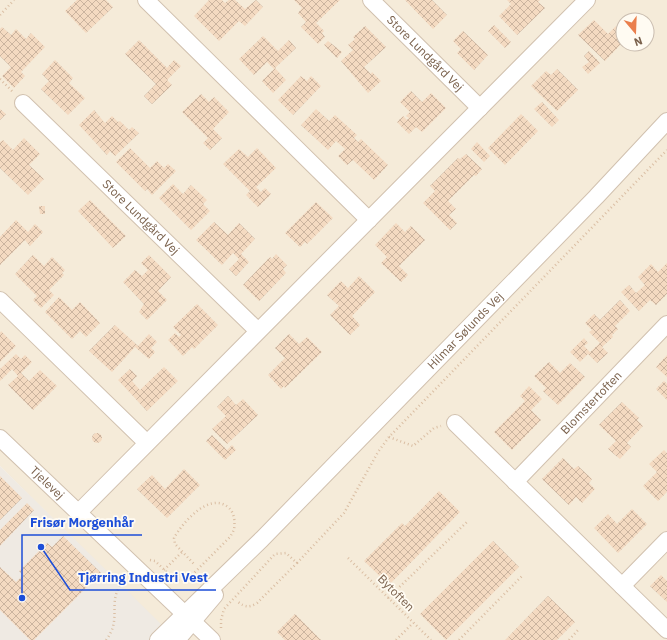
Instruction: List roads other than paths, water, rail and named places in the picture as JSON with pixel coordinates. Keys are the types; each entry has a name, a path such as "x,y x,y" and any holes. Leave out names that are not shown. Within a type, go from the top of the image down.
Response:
{"street":[{"path":"146,0 369,220"},
{"name":"Store Lundgård Vej","path":"371,0 480,108"},
{"path":"78,513 587,0"},
{"name":"Store Lundgård Vej","path":"23,103 258,331"},
{"name":"Hilmar Sølunds Vej","path":"158,640 189,617 262,539 596,197 667,121"},
{"path":"0,300 148,443"},
{"name":"Blomstertoften","path":"515,482 667,324"},
{"path":"455,423 667,630"},
{"name":"Tjelevej","path":"0,438 189,617 217,635"},
{"path":"622,586 667,540"},
{"name":"Hilmar Sølunds Vej","path":"177,640 189,617"}],"place":[{"name":"Tjørring Industri Vest","path":"41,547"},
{"name":"Frisør Morgenhår","path":"22,598"}]}
